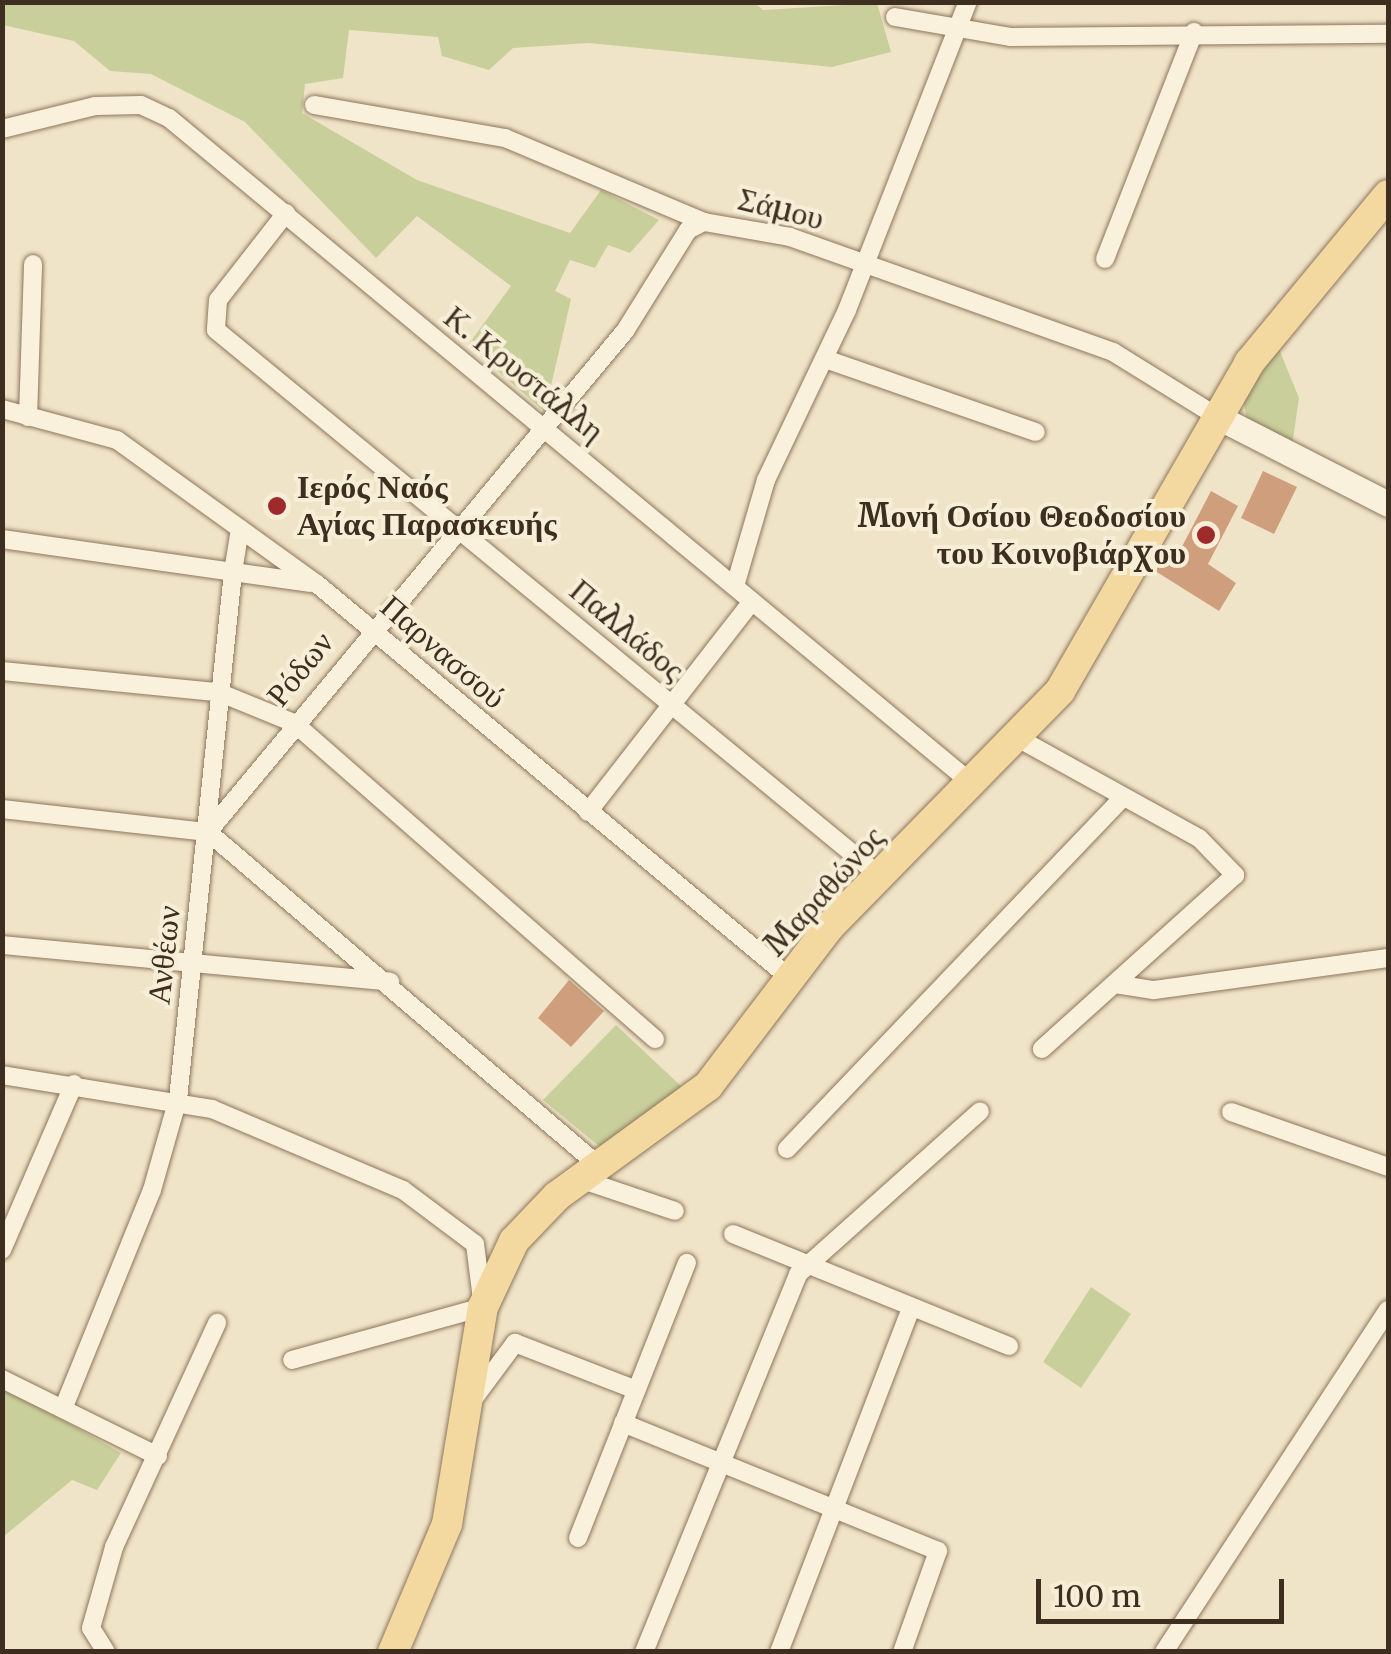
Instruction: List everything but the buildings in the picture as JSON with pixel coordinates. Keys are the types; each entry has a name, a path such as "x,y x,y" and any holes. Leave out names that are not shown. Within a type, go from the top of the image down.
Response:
{"main road":[{"name":"Μαραθώνος","path":"393,1652 447,1524 483,1308 514,1241 590,1173 696,1098 791,979 881,877 975,786 1076,672 1249,364 1383,211"}],"street":[{"path":"734,586 766,480 866,264 968,2"},
{"path":"895,16 954,33 1388,34"},
{"path":"1105,259 1194,32"},
{"name":"Κ. Κρυστάλλη","path":"2,128 83,107 141,106 184,128 975,786"},
{"name":"Σάμου","path":"314,106 504,138 704,222 790,237 1112,352 1218,417"},
{"name":"Παλλάδος","path":"286,214 230,281 210,323 881,877"},
{"name":"Ρόδων","path":"208,832 372,629 544,430 624,331 686,233 704,222"},
{"path":"28,417 33,264"},
{"path":"825,359 1036,432"},
{"name":"Παρνασσού","path":"2,409 117,440 317,584 791,979"},
{"path":"1218,417 1388,504"},
{"name":"Ανθέων","path":"62,1409 152,1190 178,1099 208,832 218,692 240,529"},
{"path":"2,540 317,584"},
{"path":"588,812 752,601"},
{"path":"2,671 218,692 294,723 655,1040"},
{"path":"1016,737 1222,855 1235,875 1222,894 1042,1048"},
{"path":"788,1149 1124,798"},
{"path":"2,809 208,832 390,982 590,1173 675,1211"},
{"path":"2,944 193,967 390,982"},
{"path":"1115,984 1154,990 1388,958"},
{"path":"2,1075 178,1099 436,1208 478,1249 483,1308 292,1360"},
{"path":"2,1250 74,1084"},
{"path":"644,1652 804,1267 980,1111"},
{"path":"1231,1112 1388,1167"},
{"path":"732,1234 910,1310 1010,1346"},
{"path":"578,1538 687,1263"},
{"path":"778,1652 910,1310"},
{"path":"1164,1652 1388,1310"},
{"path":"106,1652 91,1628 114,1547 217,1323"},
{"path":"468,1398 478,1398 515,1344 636,1390"},
{"path":"2,1380 158,1456"},
{"path":"623,1424 940,1554 902,1652"}],"green space":[{"path":"3,2 754,2 763,10 877,3 891,52 832,67 589,43 513,48 489,70 442,56 438,37 349,30 343,78 305,84 302,113 417,180 570,233 601,190 659,220 630,253 608,245 595,268 570,260 555,291 571,299 545,412 468,345 511,286 417,216 376,258 245,122 151,74 110,71 74,41 3,25"},
{"path":"1279,349 1299,398 1292,446 1247,421 1243,398"},
{"path":"616,1025 682,1087 600,1147 543,1100"},
{"path":"1091,1287 1131,1314 1081,1388 1043,1362"},
{"path":"3,1386 121,1453 97,1490 72,1480 3,1537"}],"place":[{"name":"Ιερός Ναός Αγίας Παρασκευής","path":"277,506"},
{"name":"Μονή Οσίου Θεοδοσίου του Κοινοβιάρχου","path":"1206,535"}]}
